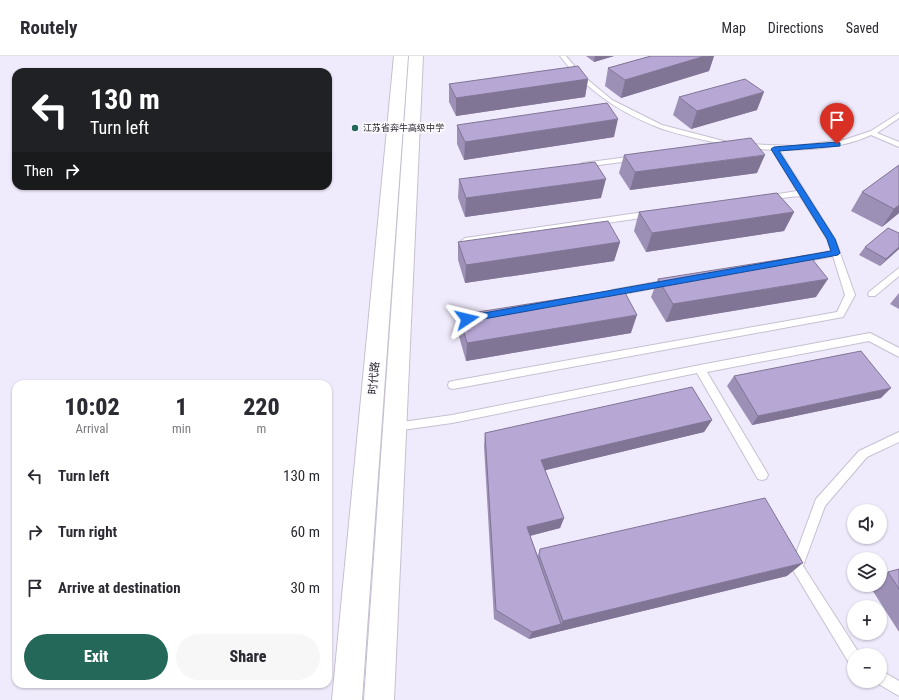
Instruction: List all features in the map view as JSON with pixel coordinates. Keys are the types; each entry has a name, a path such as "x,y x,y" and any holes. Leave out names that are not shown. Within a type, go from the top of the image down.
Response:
{"street":[{"name":"时代路","path":"347,700 401,56"},
{"path":"379,700 416,56"}],"lane":[{"path":"563,56 580,75 610,101 660,126 720,143 774,149 837,144 872,133 899,115"},
{"path":"615,114 630,111"},
{"path":"872,133 899,145"},
{"path":"708,147 720,143"},
{"path":"453,385 840,315 850,295 831,239 774,149"},
{"path":"577,166 640,158"},
{"path":"755,199 802,192"},
{"path":"465,241 661,213"},
{"path":"789,261 836,253"},
{"path":"872,294 899,271"},
{"path":"600,295 679,281"},
{"path":"395,427 452,419 700,369 870,337 899,353"},
{"path":"700,369 762,475"},
{"path":"848,648 797,567 820,503 863,454 899,436"},
{"path":"887,681 899,689"}],"building":[{"path":"651,56 705,56 625,80 608,68"},
{"path":"578,66 588,79 456,98 449,84"},
{"path":"745,79 764,92 697,111 679,97"},
{"path":"607,103 618,119 465,142 457,125"},
{"path":"751,138 765,155 635,172 624,155"},
{"path":"595,162 606,179 466,198 459,179"},
{"path":"899,165 899,205 894,209 862,192"},
{"path":"777,193 794,212 652,233 639,212"},
{"path":"608,221 620,242 466,265 458,242"},
{"path":"888,228 899,233 899,247 886,259 865,247"},
{"path":"809,255 828,279 673,304 658,279"},
{"path":"623,289 637,315 467,343 459,315"},
{"path":"861,351 891,388 758,416 734,376"},
{"path":"692,387 712,420 541,460 564,518 527,527 561,624 532,632 496,610 485,433"},
{"path":"765,498 803,563 563,621 539,555 540,549"},
{"path":"899,569 899,589 888,572"}],"place":[{"name":"江苏省奔牛高级中学","path":"355,128"}],"route":[{"path":"467,319 836,253 831,239 774,149 837,144"}]}
